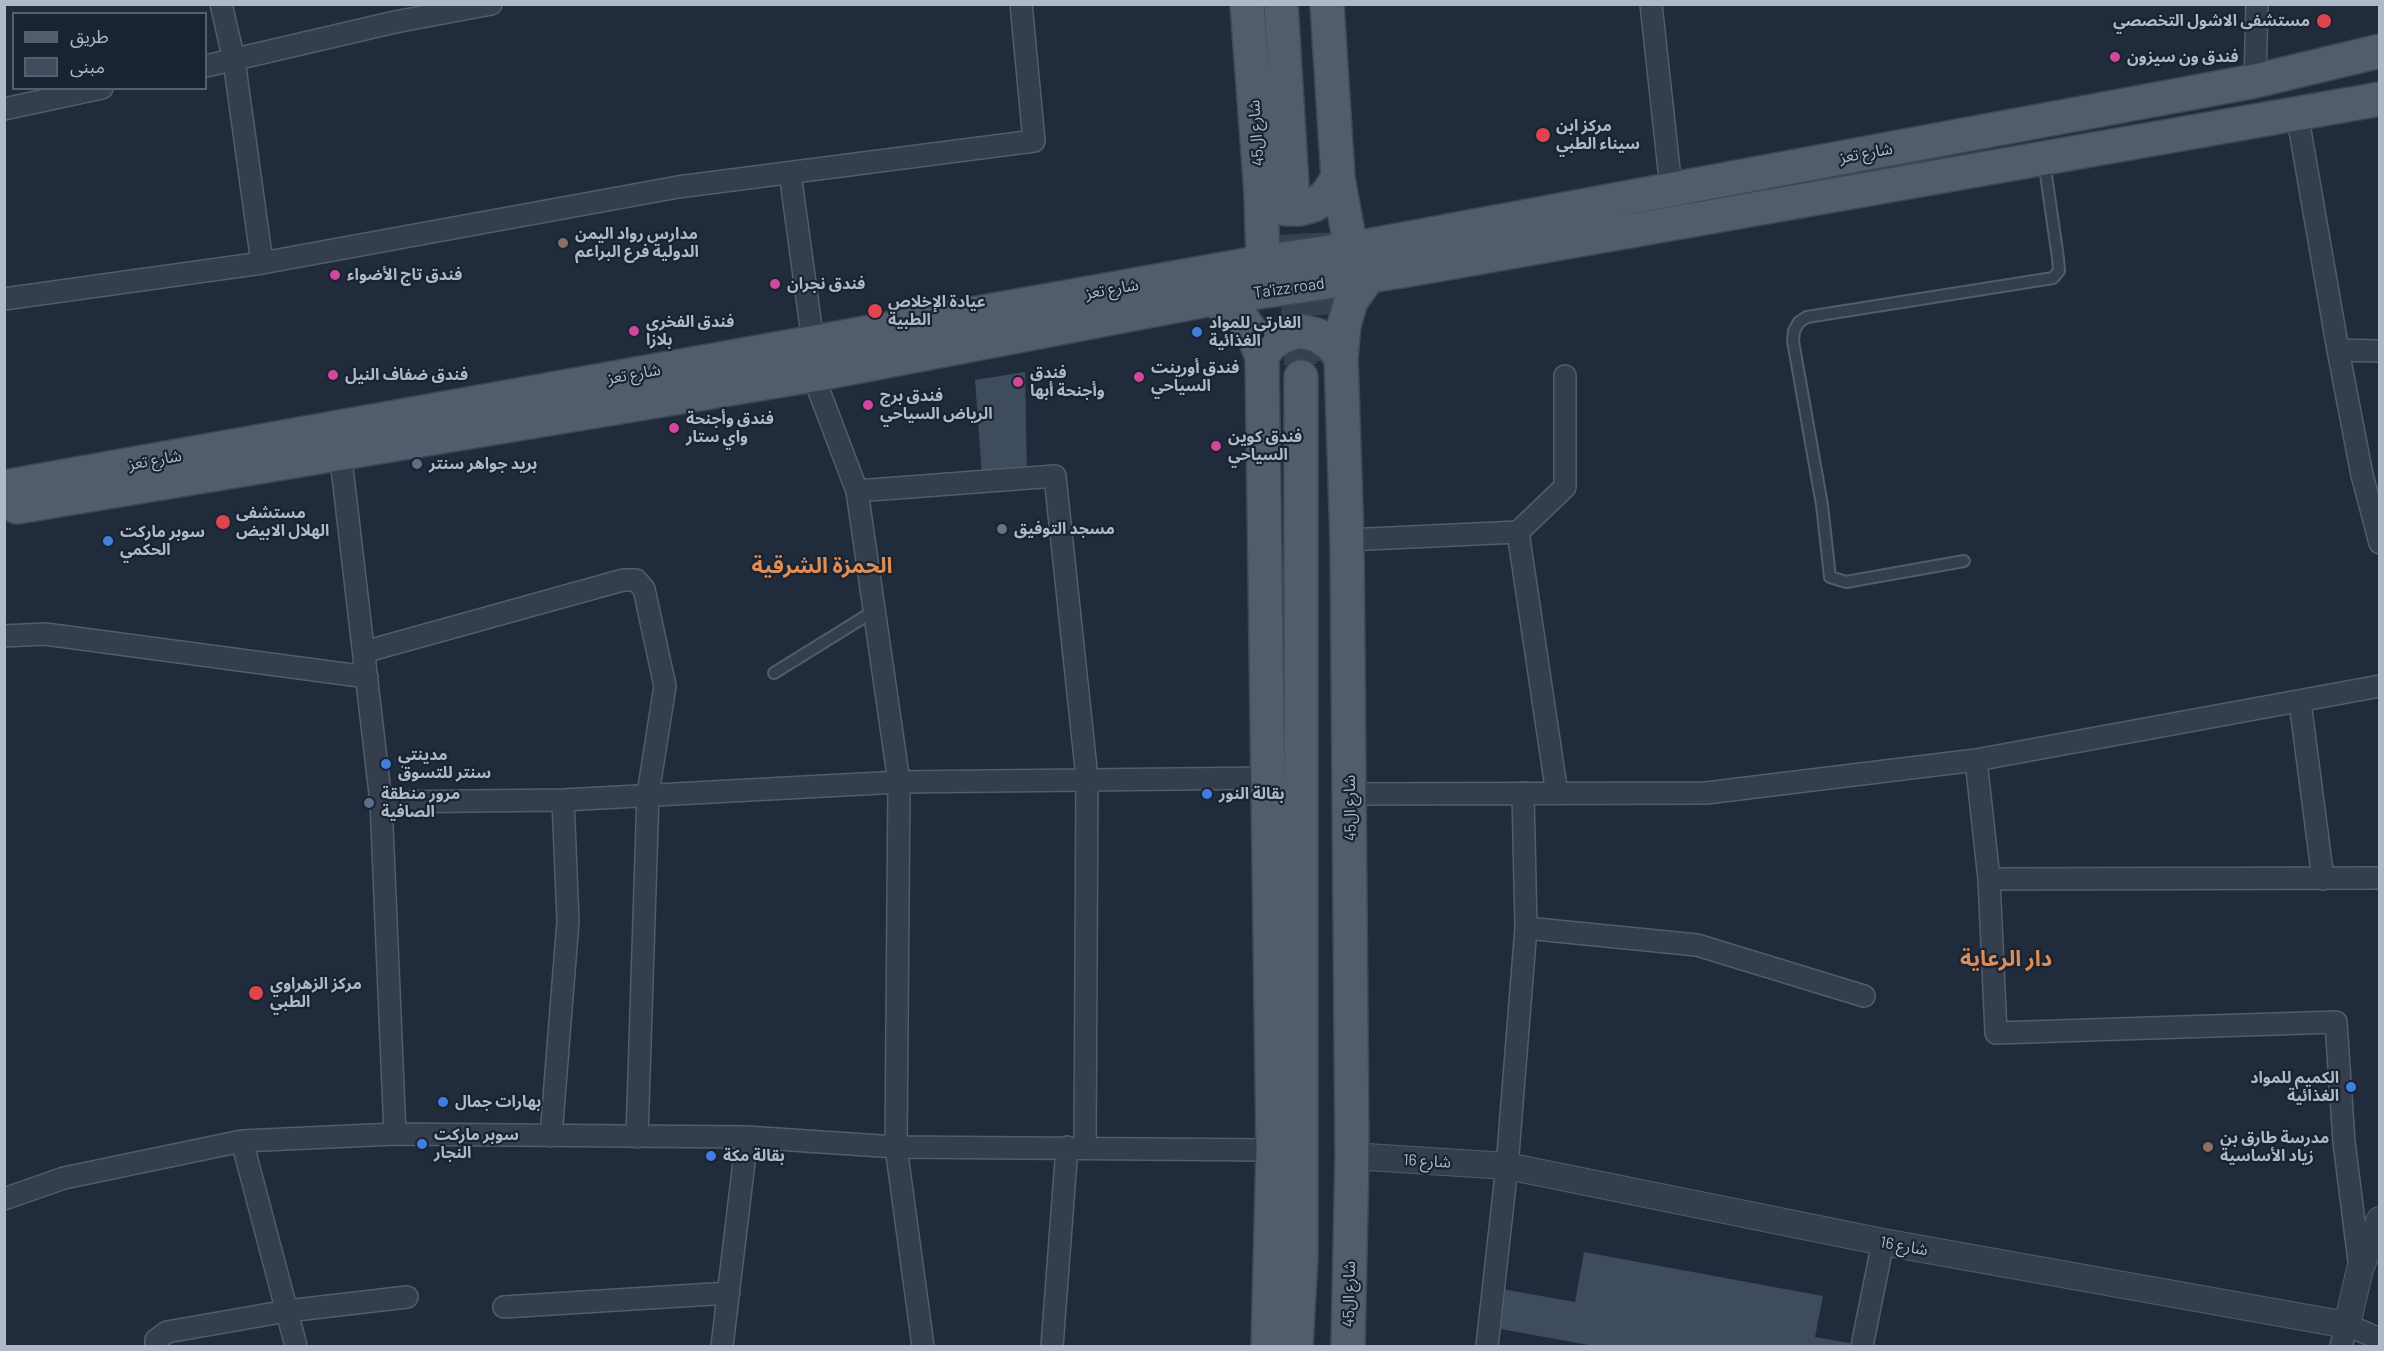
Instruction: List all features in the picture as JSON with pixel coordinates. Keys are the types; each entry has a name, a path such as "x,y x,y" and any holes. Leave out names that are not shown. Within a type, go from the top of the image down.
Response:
{"main road":[{"name":"شارع ال45","path":"1247,4 1261,194 1263,262"},
{"name":"شارع ال45","path":"1281,4 1316,182 1351,249"},
{"name":"شارع ال45","path":"1305,4 1316,182"},
{"name":"شارع ال45","path":"1316,182 1327,4"},
{"name":"شارع تعز","path":"1351,249 2255,81 2379,51"},
{"path":"1368,277 2379,99"},
{"path":"1261,194 1272,203 1286,209 1300,209 1314,205 1326,196 1316,182"},
{"name":"Ta'izz road","path":"1263,262 1351,249"},
{"name":"شارع تعز","path":"4,509 813,342 1263,262"},
{"name":"شارع ال45","path":"1296,1347 1301,1256 1322,369 1344,325 1351,302 1368,277"},
{"name":"Ta'izz road","path":"1211,298 1368,277"},
{"path":"1211,298 1238,313 1253,334 1262,357 1270,778 1273,1150 1268,1347"},
{"name":"شارع تعز","path":"4,487 813,375 1211,298"},
{"path":"1262,357 1270,344 1278,339 1301,332 1317,334 1331,344 1322,369"},
{"name":"شارع ال45","path":"1322,369 1347,540 1353,1156 1348,1347"},
{"name":"شارع ال45","path":"1322,369 1331,1251 1326,1347"}],"street":[{"path":"221,4 234,60 262,263"},
{"path":"207,66 234,60 393,13 491,4"},
{"path":"4,299 262,263 678,188 1034,141 1021,4"},
{"path":"1651,4 1671,188"},
{"path":"2255,81 2257,4"},
{"path":"4,109 93,90"},
{"path":"2297,113 2338,350 2371,475 2379,543"},
{"path":"790,173 813,342"},
{"path":"2338,350 2379,351"},
{"path":"813,375 857,491 899,782 896,1147 923,1347"},
{"path":"1347,540 1518,532 1565,487 1564,376"},
{"path":"339,441 381,802 395,1134"},
{"path":"857,491 1055,476 1087,778 1076,1147 1052,1347"},
{"path":"1518,532 1557,794"},
{"path":"364,652 623,580 636,580 644,589 665,686 648,794 637,1137"},
{"path":"4,636 45,634 367,677"},
{"path":"1350,794 1706,794 1976,760 2379,686"},
{"path":"2300,702 2323,879"},
{"path":"1976,760 1989,879 1996,1033 2336,1022 2344,1142 2360,1269"},
{"path":"381,802 563,800 899,782 1087,778 1270,778"},
{"path":"1486,1347 1506,1166 1526,928 1523,793"},
{"path":"551,1136 567,921 563,800"},
{"path":"1989,879 2379,878"},
{"path":"1526,928 1697,945 1864,996"},
{"path":"4,1199 64,1178 242,1141 395,1134 747,1137 896,1147 1273,1150"},
{"path":"722,1347 747,1137"},
{"path":"242,1141 296,1347"},
{"name":"شارع 16","path":"1353,1156 1506,1166 2344,1336"},
{"path":"2379,1220 2360,1269 2344,1336 2379,1340"},
{"path":"1862,1347 1883,1242"},
{"path":"504,1307 729,1293"},
{"path":"156,1347 156,1340 167,1332 286,1311 407,1297"}],"lane":[{"path":"1964,561 1846,582 1830,577 1822,505 1792,341 1799,322 1807,317 2053,278 2059,271 2044,158"},
{"path":"774,673 874,611"}],"building":[{"path":"1025,372 1027,475 982,475 975,380"},
{"path":"1584,1252 1823,1296 1815,1337 1855,1344 1855,1346 1594,1346 1495,1328 1502,1289 1575,1302"}],"tunnel":[{"path":"1316,184 1323,361"},
{"path":"1292,185 1301,377"}],"place":[{"name":"مستشفى الاشول التخصصي","path":"2324,21"},
{"name":"فندق ون سيزون","path":"2115,57"},
{"name":"مركز ابن سيناء الطبي","path":"1543,135"},
{"name":"مدارس رواد اليمن الدولية فرع البراعم","path":"563,243"},
{"name":"فندق تاج الأضواء","path":"335,275"},
{"name":"فندق نجران","path":"775,284"},
{"name":"عيادة الإخلاص الطبية","path":"875,311"},
{"name":"فندق الفخري بلازا","path":"634,331"},
{"name":"الغارتي للمواد الغذائية","path":"1197,332"},
{"name":"فندق ضفاف النيل","path":"333,375"},
{"name":"فندق أورينت السياحي","path":"1139,377"},
{"name":"فندق وأجنحة أبها","path":"1018,382"},
{"name":"فندق برج الرياض السياحي","path":"868,405"},
{"name":"فندق وأجنحة واي ستار","path":"674,428"},
{"name":"فندق كوين السياحي","path":"1216,446"},
{"name":"بريد جواهر سنتر","path":"417,464"},
{"name":"مستشفى الهلال الابيض","path":"223,522"},
{"name":"مسجد التوفيق","path":"1002,529"},
{"name":"سوبر ماركت الحكمي","path":"108,541"},
{"name":"مدينتي سنتر للتسوق","path":"386,764"},
{"name":"بقالة النور","path":"1207,794"},
{"name":"مرور منطقة الصافية","path":"369,803"},
{"name":"مركز الزهراوي الطبي","path":"256,993"},
{"name":"الكميم للمواد الغذائية","path":"2351,1087"},
{"name":"بهارات جمال","path":"443,1102"},
{"name":"سوبر ماركت النجار","path":"422,1144"},
{"name":"مدرسة طارق بن زياد الأساسية","path":"2208,1147"},
{"name":"بقالة مكة","path":"711,1156"}],"district":[{"name":"الحمزة الشرقية","path":"822,566"},
{"name":"دار الرعاية","path":"2006,959"}]}
